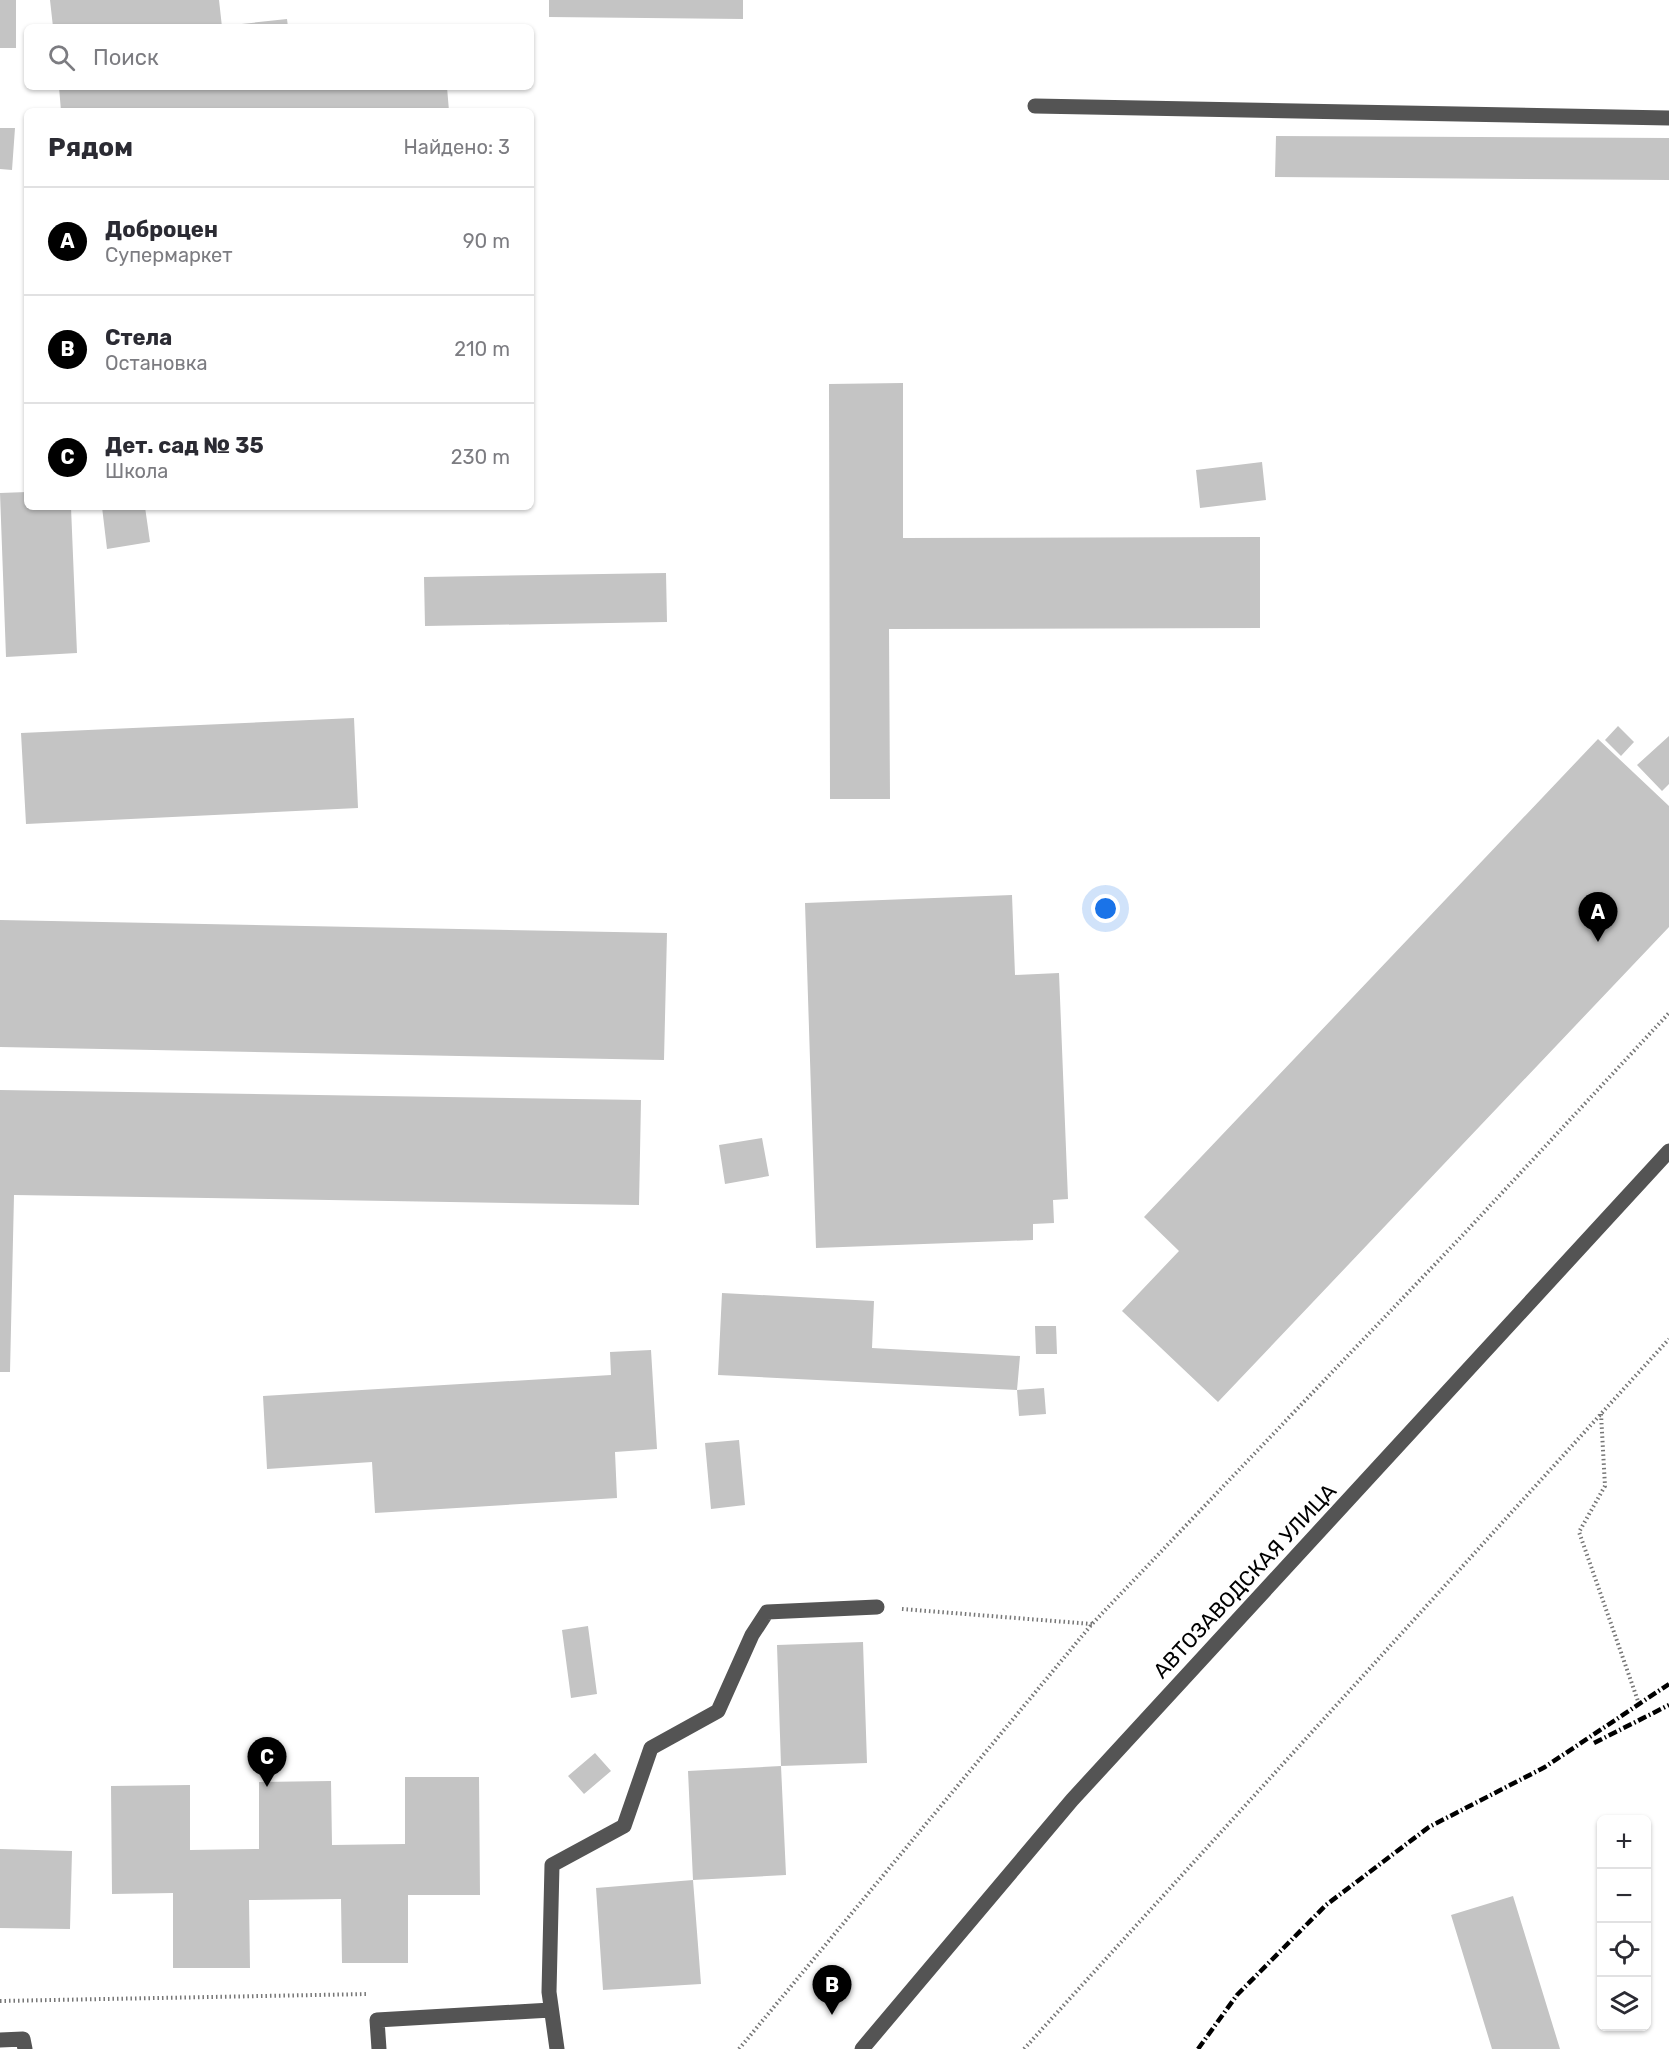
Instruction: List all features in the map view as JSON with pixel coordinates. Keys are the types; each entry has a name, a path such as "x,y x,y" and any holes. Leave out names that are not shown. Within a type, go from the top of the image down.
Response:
{"street":[{"path":"1035,106 1669,118"},
{"name":"АВТОЗАВОДСКАЯ УЛИЦА","path":"862,2049 1072,1800 1669,1151"},
{"path":"557,2049 549,1992 552,1865 624,1826 651,1748 718,1711 752,1635 767,1612 877,1606"},
{"path":"379,2049 377,2020 551,2010"},
{"path":"0,2040 23,2039 25,2049"}],"path":[{"path":"739,2049 1092,1624 1461,1237 1669,1013"},
{"path":"1024,2049 1669,1339"},
{"path":"1601,1414 1605,1486 1579,1532 1639,1704"},
{"path":"877,1606 1092,1624"},
{"path":"0,2001 371,1994"}],"building":[{"path":"0,0 16,0 16,48 0,48"},
{"path":"50,0 219,0 222,24 53,24"},
{"path":"549,0 743,0 743,19 549,17"},
{"path":"287,19 288,24 241,24"},
{"path":"59,90 447,90 449,108 61,108"},
{"path":"0,128 15,128 12,170 0,169"},
{"path":"1276,136 1669,138 1669,180 1275,177"},
{"path":"903,383 903,538 1260,537 1260,628 889,629 890,799 830,799 829,384"},
{"path":"1262,462 1266,500 1200,508 1196,470"},
{"path":"24,492 24,510 71,510 77,653 6,657 0,493"},
{"path":"102,510 145,510 150,542 107,549"},
{"path":"666,573 667,622 425,626 424,577"},
{"path":"354,718 358,808 26,824 21,733"},
{"path":"1618,726 1634,742 1621,756 1605,740"},
{"path":"1669,736 1669,784 1662,791 1637,765"},
{"path":"1598,739 1669,806 1669,927 1218,1402 1122,1311 1179,1251 1144,1217"},
{"path":"1012,895 1015,975 1059,973 1068,1199 1053,1200 1054,1223 1033,1224 1033,1240 816,1248 805,903"},
{"path":"0,920 667,933 664,1060 0,1047"},
{"path":"0,1090 641,1100 639,1205 14,1195 10,1372 0,1372"},
{"path":"762,1138 769,1176 725,1184 719,1145"},
{"path":"722,1293 874,1301 872,1348 1020,1356 1017,1390 718,1375"},
{"path":"1035,1326 1056,1326 1057,1354 1036,1354"},
{"path":"651,1350 657,1449 615,1452 617,1498 375,1513 372,1462 267,1469 263,1396 611,1375 610,1352"},
{"path":"1044,1388 1046,1414 1019,1416 1017,1390"},
{"path":"739,1440 745,1505 711,1509 705,1443"},
{"path":"588,1626 597,1694 571,1698 562,1630"},
{"path":"863,1642 867,1763 781,1766 777,1645"},
{"path":"595,1753 611,1771 584,1794 568,1776"},
{"path":"781,1766 786,1875 693,1880 688,1771"},
{"path":"405,1777 479,1777 480,1895 408,1895 408,1963 342,1963 341,1899 249,1900 250,1968 173,1968 173,1893 112,1894 111,1786 190,1785 190,1850 259,1849 259,1782 331,1781 332,1845 405,1844"},
{"path":"0,1849 72,1851 70,1929 0,1928"},
{"path":"693,1880 701,1984 603,1990 596,1888"},
{"path":"1513,1896 1560,2049 1492,2049 1451,1915"}],"railway":[{"path":"1198,2049 1237,1995 1326,1905 1429,1827 1545,1767 1669,1684"},
{"path":"1594,1743 1669,1705"}],"place":[{"name":"Доброцен","path":"1598,942"},
{"name":"Дет. сад № 35","path":"267,1787"},
{"name":"Стела","path":"832,2015"}]}
